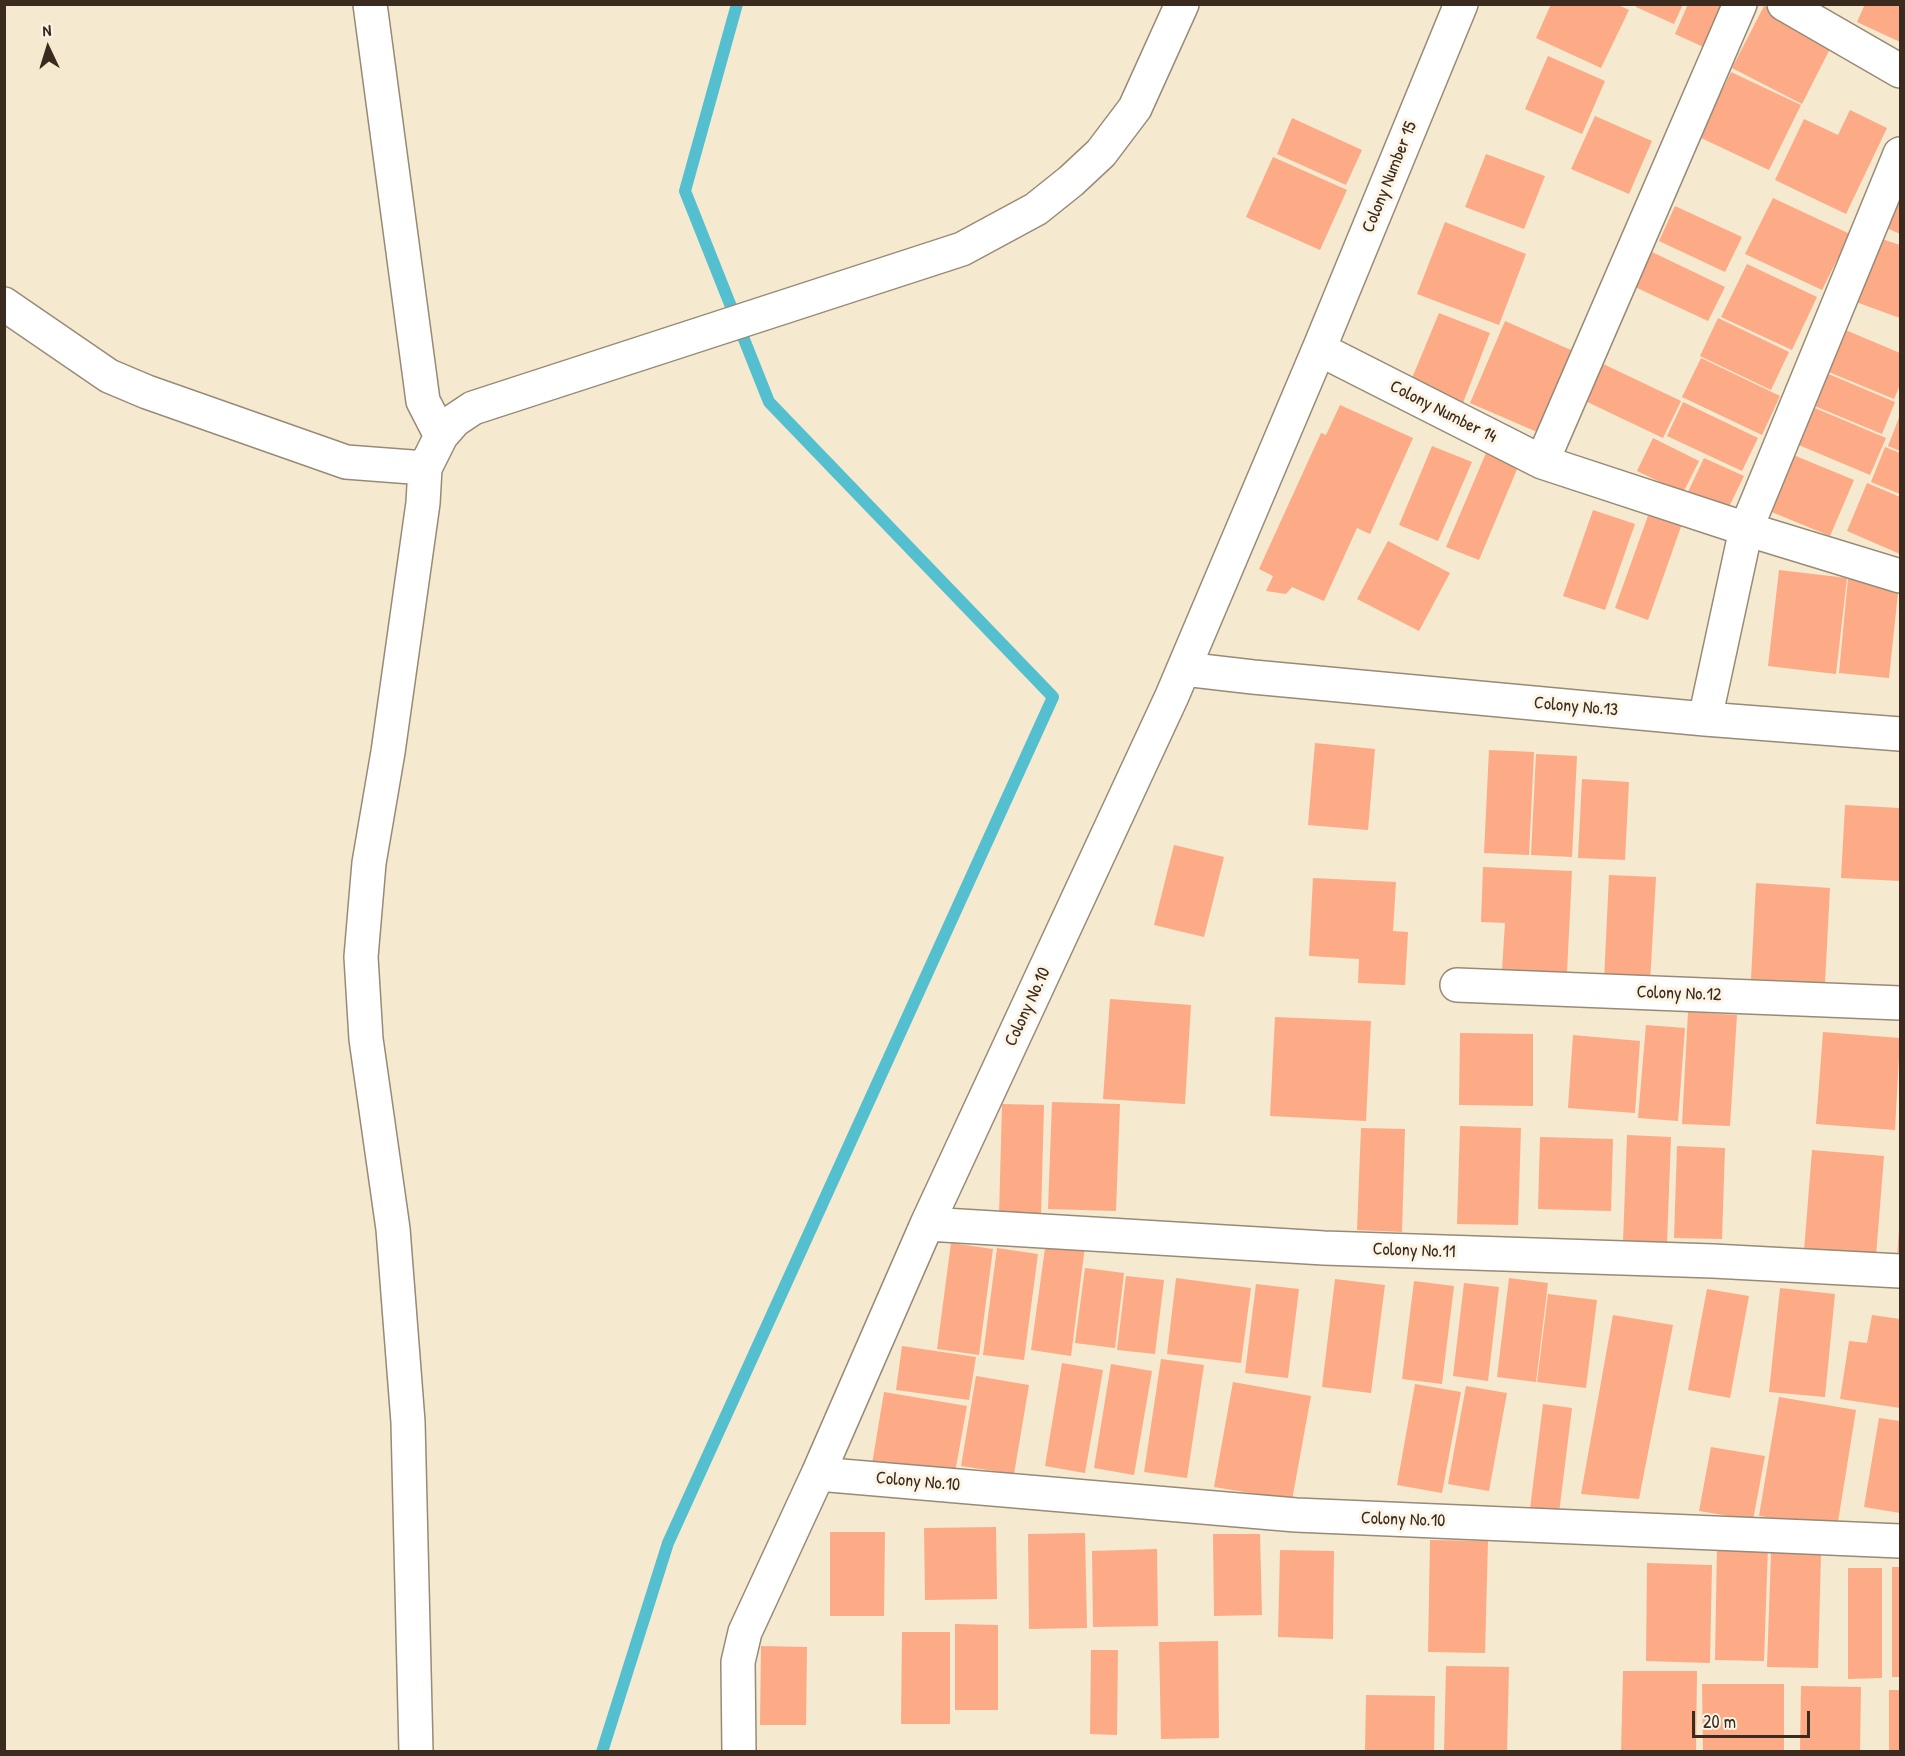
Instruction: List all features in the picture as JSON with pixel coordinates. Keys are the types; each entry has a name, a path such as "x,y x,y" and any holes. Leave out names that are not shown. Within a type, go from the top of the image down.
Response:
{"street":[{"path":"370,4 423,401 441,436"},
{"path":"416,1752 408,1422 393,1229 366,1039 361,957 369,863 388,752 423,503 425,468 441,436 455,420 473,408 962,249 1036,209 1101,153 1135,108 1182,4"},
{"name":"Colony Number 15","path":"1318,349 1461,4"},
{"path":"1542,462 1740,4"},
{"path":"1784,4 1900,71"},
{"path":"1705,720 1746,529 1900,154"},
{"path":"4,304 109,376 147,392 346,462 425,468"},
{"path":"1184,669 1318,349"},
{"name":"Colony Number 14","path":"1318,349 1542,462 1746,529 1900,576"},
{"name":"Colony No.13","path":"1184,669 1705,720 1900,734"},
{"name":"Colony No.10","path":"1184,669 927,1224 818,1474 1296,1515 1900,1541"},
{"name":"Colony No.12","path":"1457,985 1900,1003"},
{"name":"Colony No.11","path":"927,1224 1324,1248 1713,1261 1900,1271"},
{"path":"739,1752 738,1662 745,1632 818,1474"}],"building":[{"path":"1551,4 1616,4 1629,10 1601,68 1536,38"},
{"path":"1637,4 1683,4 1674,24 1636,7"},
{"path":"1688,4 1734,4 1712,51 1675,34"},
{"path":"1865,4 1900,4 1900,42 1857,22"},
{"path":"1764,6 1834,41 1802,104 1732,68"},
{"path":"1548,56 1605,81 1582,134 1525,109"},
{"path":"1731,72 1801,105 1769,170 1699,137"},
{"path":"1850,110 1887,128 1846,214 1775,180 1804,119 1838,135"},
{"path":"1595,116 1652,141 1629,194 1571,169"},
{"path":"1292,118 1362,150 1346,185 1277,154"},
{"path":"1486,154 1545,176 1524,229 1465,207"},
{"path":"1273,157 1347,190 1320,250 1246,217"},
{"path":"1900,177 1900,234 1880,225"},
{"path":"1773,198 1850,234 1822,290 1745,254"},
{"path":"1675,206 1742,237 1725,272 1659,241"},
{"path":"1445,222 1526,254 1499,325 1417,294"},
{"path":"1879,238 1900,245 1900,318 1856,302"},
{"path":"1652,252 1725,287 1708,321 1635,287"},
{"path":"1747,264 1817,297 1792,350 1721,317"},
{"path":"1439,313 1490,333 1463,403 1410,383"},
{"path":"1718,318 1789,352 1771,390 1700,356"},
{"path":"1505,321 1580,354 1544,435 1470,403"},
{"path":"1836,326 1900,353 1900,385 1894,399 1819,368"},
{"path":"1701,358 1780,396 1762,435 1682,397"},
{"path":"1597,361 1681,401 1663,438 1579,398"},
{"path":"1819,370 1895,402 1882,434 1805,402"},
{"path":"1683,402 1758,438 1742,471 1667,436"},
{"path":"1340,405 1413,438 1370,534 1357,528 1324,601 1292,587 1286,594 1266,591 1273,576 1259,569 1321,433 1326,435"},
{"path":"1810,406 1886,438 1870,475 1794,443"},
{"path":"1900,415 1900,451 1888,446"},
{"path":"1653,438 1699,461 1683,493 1637,471"},
{"path":"1432,446 1472,462 1438,541 1399,525"},
{"path":"1885,447 1900,453 1900,494 1871,482"},
{"path":"1786,452 1854,480 1830,536 1762,508"},
{"path":"1486,453 1518,467 1479,560 1446,547"},
{"path":"1704,458 1744,476 1726,513 1687,494"},
{"path":"1867,483 1900,497 1900,554 1847,531"},
{"path":"1593,510 1635,524 1605,610 1563,596"},
{"path":"1650,510 1683,521 1648,620 1615,608"},
{"path":"1388,541 1450,573 1419,631 1357,599"},
{"path":"1779,570 1847,578 1836,674 1768,666"},
{"path":"1848,578 1899,583 1889,678 1839,673"},
{"path":"1315,743 1375,749 1368,830 1308,825"},
{"path":"1489,750 1534,752 1529,855 1484,853"},
{"path":"1536,754 1577,756 1572,857 1531,855"},
{"path":"1582,779 1629,782 1625,860 1578,858"},
{"path":"1845,805 1900,808 1900,881 1841,878"},
{"path":"1174,845 1224,857 1204,937 1154,925"},
{"path":"1483,867 1572,871 1567,973 1502,970 1505,923 1481,922"},
{"path":"1609,875 1656,877 1650,983 1604,981"},
{"path":"1313,878 1396,882 1393,931 1408,932 1405,985 1358,983 1359,959 1309,956"},
{"path":"1756,883 1830,888 1825,983 1751,979"},
{"path":"1110,999 1191,1005 1185,1104 1103,1099"},
{"path":"1688,1012 1737,1015 1730,1126 1682,1124"},
{"path":"1275,1017 1371,1021 1366,1121 1270,1116"},
{"path":"1646,1025 1685,1028 1678,1121 1638,1118"},
{"path":"1823,1032 1900,1038 1895,1130 1816,1124"},
{"path":"1460,1033 1533,1034 1533,1106 1459,1105"},
{"path":"1573,1035 1640,1041 1635,1113 1568,1108"},
{"path":"1052,1102 1120,1104 1116,1211 1048,1209"},
{"path":"1002,1104 1044,1105 1041,1217 999,1216"},
{"path":"1460,1126 1521,1128 1518,1225 1457,1224"},
{"path":"1361,1128 1405,1129 1402,1232 1357,1230"},
{"path":"1627,1135 1671,1137 1667,1244 1623,1242"},
{"path":"1540,1137 1613,1139 1611,1211 1538,1209"},
{"path":"1677,1146 1725,1148 1722,1239 1674,1238"},
{"path":"1812,1150 1884,1156 1876,1256 1804,1251"},
{"path":"1899,1229 1900,1258 1897,1258"},
{"path":"1046,1241 1085,1246 1071,1356 1031,1350"},
{"path":"951,1243 993,1249 979,1355 937,1349"},
{"path":"997,1248 1038,1254 1024,1360 983,1355"},
{"path":"1085,1268 1124,1273 1115,1348 1075,1343"},
{"path":"1126,1276 1164,1280 1155,1354 1117,1350"},
{"path":"1176,1278 1251,1288 1241,1363 1167,1354"},
{"path":"1509,1278 1548,1283 1536,1382 1497,1377"},
{"path":"1335,1279 1385,1285 1371,1393 1322,1387"},
{"path":"1414,1281 1454,1286 1442,1384 1402,1379"},
{"path":"1464,1283 1499,1287 1488,1381 1453,1376"},
{"path":"1256,1284 1299,1289 1288,1378 1245,1373"},
{"path":"1780,1288 1835,1294 1825,1397 1769,1392"},
{"path":"1707,1289 1749,1296 1730,1398 1688,1390"},
{"path":"1548,1294 1597,1300 1586,1388 1537,1382"},
{"path":"1613,1315 1673,1325 1639,1499 1581,1494"},
{"path":"1872,1315 1900,1319 1900,1408 1840,1399 1849,1341 1867,1343"},
{"path":"902,1346 976,1357 969,1400 896,1390"},
{"path":"1161,1359 1204,1365 1187,1478 1144,1472"},
{"path":"1062,1363 1103,1370 1085,1473 1045,1466"},
{"path":"1111,1364 1152,1371 1134,1475 1094,1468"},
{"path":"976,1376 1029,1385 1014,1474 961,1466"},
{"path":"1233,1382 1311,1396 1292,1500 1214,1487"},
{"path":"1415,1384 1461,1392 1442,1493 1397,1485"},
{"path":"1466,1386 1507,1393 1489,1491 1448,1484"},
{"path":"884,1392 967,1406 954,1478 872,1464"},
{"path":"1779,1397 1856,1410 1837,1528 1759,1516"},
{"path":"1543,1404 1572,1408 1559,1513 1530,1509"},
{"path":"1879,1418 1900,1421 1900,1513 1864,1507"},
{"path":"1711,1447 1765,1456 1753,1520 1699,1511"},
{"path":"996,1527 997,1599 925,1600 924,1528"},
{"path":"830,1532 885,1532 884,1616 830,1616"},
{"path":"1085,1533 1087,1628 1029,1629 1028,1534"},
{"path":"1213,1534 1260,1534 1262,1615 1214,1616"},
{"path":"1430,1540 1488,1541 1485,1653 1428,1652"},
{"path":"1717,1545 1768,1546 1764,1661 1715,1660"},
{"path":"1157,1549 1158,1626 1093,1627 1092,1551"},
{"path":"1280,1550 1334,1551 1333,1639 1278,1637"},
{"path":"1771,1553 1821,1554 1818,1668 1767,1667"},
{"path":"1647,1563 1712,1565 1710,1663 1646,1661"},
{"path":"1892,1567 1900,1567 1900,1677 1892,1677"},
{"path":"1848,1568 1882,1568 1882,1678 1848,1679"},
{"path":"955,1624 998,1625 998,1710 955,1710"},
{"path":"902,1632 950,1632 950,1724 901,1724"},
{"path":"1218,1641 1219,1738 1161,1739 1159,1642"},
{"path":"761,1646 807,1647 806,1725 760,1725"},
{"path":"1091,1650 1118,1650 1117,1735 1090,1734"},
{"path":"1446,1666 1509,1667 1507,1752 1444,1752"},
{"path":"1623,1671 1697,1671 1696,1752 1621,1752"},
{"path":"1702,1684 1784,1684 1784,1752 1703,1752"},
{"path":"1801,1686 1861,1687 1860,1752 1800,1752"},
{"path":"1889,1690 1900,1690 1900,1752 1889,1752"},
{"path":"1366,1695 1435,1696 1434,1752 1365,1751"}],"waterway":[{"path":"602,1752 668,1543 1053,697 769,402 685,191 737,4"}]}
